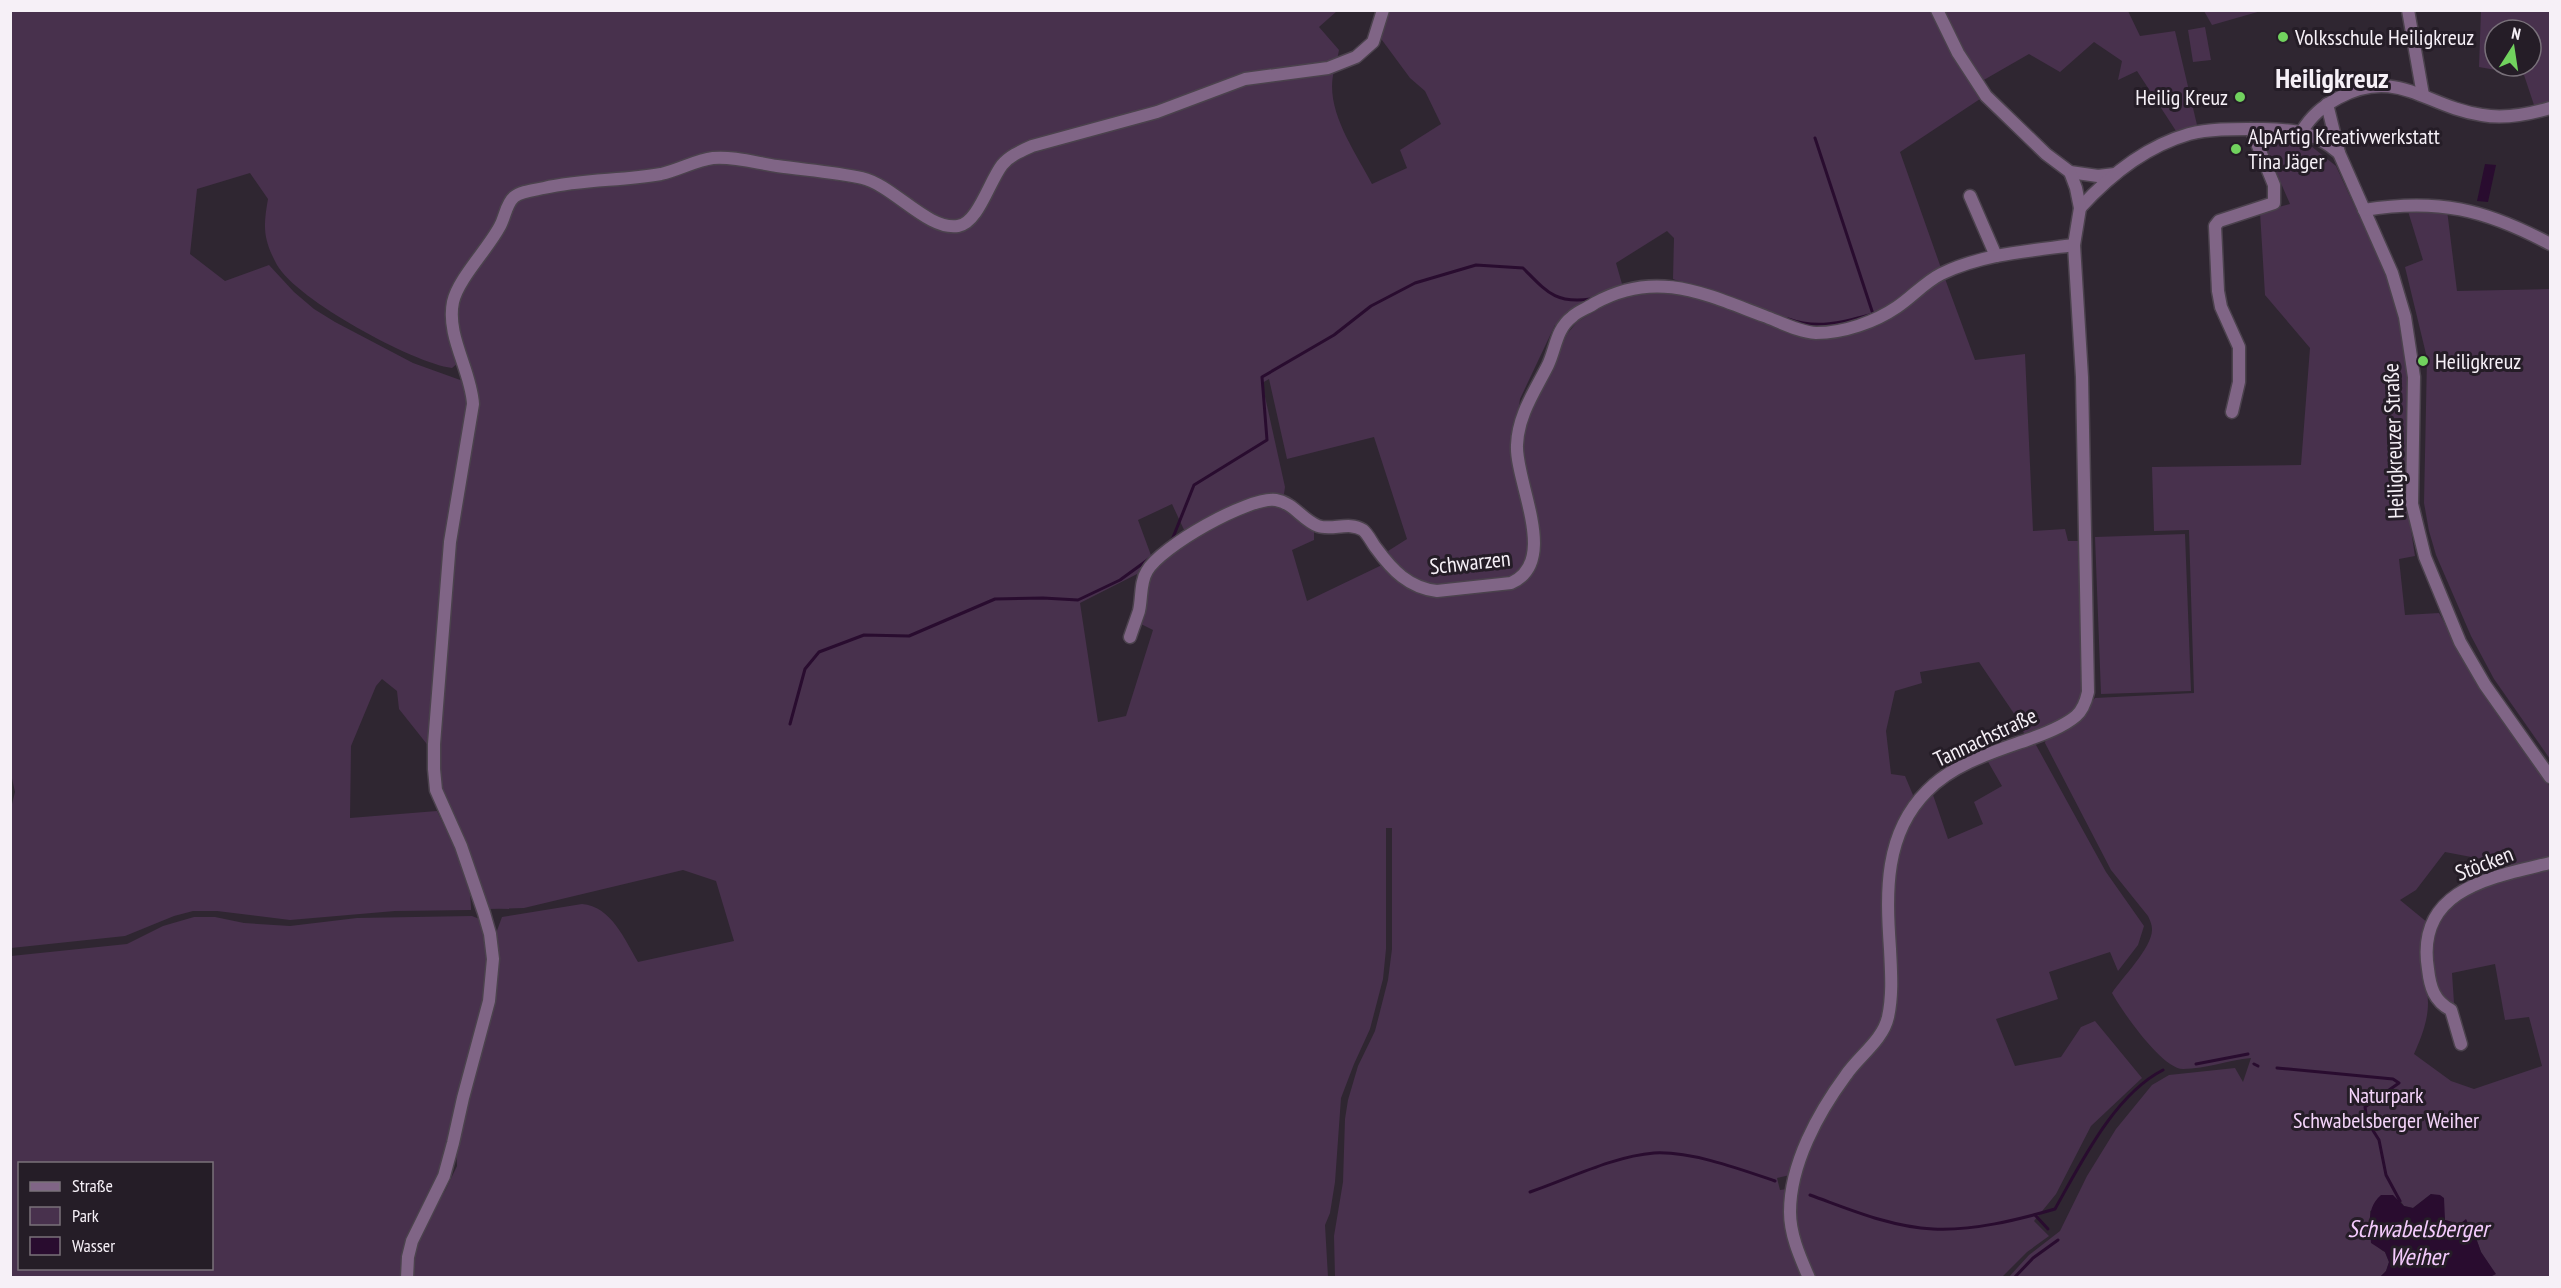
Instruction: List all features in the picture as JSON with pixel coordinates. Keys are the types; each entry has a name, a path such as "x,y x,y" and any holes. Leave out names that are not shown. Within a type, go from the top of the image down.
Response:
{"street":[{"path":"407,1278 408,1257 415,1234 444,1176 489,1001 493,959 490,934 461,846 436,790 434,744 450,542 473,404 472,389 453,329 452,312 459,286 483,255 514,197 528,191 574,181 637,178 664,173 713,158 863,178 890,191 936,221 957,226 970,220 980,207 993,177 1016,153 1032,146 1157,112 1225,85 1262,77 1328,68 1356,57 1373,42 1383,10"},
{"path":"1937,10 1958,53 1986,96 2046,154 2070,172 2098,176 2115,174"},
{"path":"2408,10 2423,95"},
{"path":"2302,131 2315,112 2357,89 2379,84 2423,95 2450,108 2484,116 2517,115 2550,108"},
{"name":"Heiligkreuzer Straße","path":"2327,105 2339,153 2392,273 2405,317 2411,348 2415,417 2412,504 2425,557 2460,642 2485,685 2550,777"},
{"path":"2232,412 2239,382 2239,347 2221,307 2218,291 2215,225 2219,221 2274,203 2274,185 2251,129"},
{"path":"2080,208 2115,174 2166,143 2190,134 2251,129 2302,131 2328,143 2339,153"},
{"name":"Tannachstraße","path":"1809,1278 1796,1248 1792,1230 1790,1213 1792,1188 1799,1162 1821,1113 1846,1074 1883,1030 1888,1019 1892,979 1887,884 1894,841 1904,819 1914,804 1943,776 1984,756 2060,726 2077,715 2086,701 2088,692 2082,377 2074,245 2080,208 2070,172"},
{"path":"1970,196 1996,256 2074,245"},
{"path":"2364,210 2421,203 2468,209 2528,232 2550,244"},
{"name":"Schwarzen","path":"1130,637 1138,611 1144,577 1156,559 1210,523 1254,502 1265,500 1277,500 1290,505 1319,526 1353,527 1364,531 1400,577 1425,590 1437,591 1501,584 1521,579 1531,563 1534,549 1533,532 1517,447 1520,422 1549,362 1560,330 1572,317 1615,294 1645,286 1673,286 1700,292 1815,333 1869,323 1897,307 1942,274 1996,256"},
{"name":"Stöcken","path":"2461,1044 2451,1010 2441,1005 2433,993 2429,979 2426,959 2428,934 2434,919 2451,898 2464,889 2494,877 2550,863"}],"green space":[{"path":"11,11 1337,11 1319,27 1339,50 1337,60 1285,71 1244,74 1156,108 1030,141 1012,151 997,164 974,207 959,220 951,221 930,213 880,179 859,173 713,154 692,157 687,170 715,163 743,164 861,185 873,189 946,229 960,232 976,220 999,175 1008,164 1019,157 1034,150 1158,116 1191,105 1226,88 1245,83 1285,80 1334,71 1333,100 1337,115 1372,184 1407,168 1400,150 1441,124 1425,91 1410,78 1379,36 1387,11 1931,11 1980,99 1900,152 1941,268 1876,313 1841,325 1821,327 1798,325 1673,279 1674,238 1667,231 1616,263 1622,284 1571,314 1558,328 1555,325 1520,399 1513,447 1532,549 1525,571 1519,577 1510,581 1445,588 1417,582 1403,574 1390,561 1393,559 1388,551 1407,539 1374,437 1287,459 1269,379 1262,383 1285,487 1284,494 1254,499 1185,532 1172,504 1138,520 1152,558 1141,572 1080,603 1098,722 1126,716 1153,630 1141,624 1149,570 1190,539 1245,510 1275,504 1291,511 1314,528 1314,540 1292,550 1307,601 1384,564 1407,585 1428,593 1483,591 1519,584 1529,577 1533,570 1538,550 1521,446 1524,423 1528,410 1554,364 1567,334 1577,322 1615,299 1645,289 1673,290 1700,296 1815,337 1878,326 1929,285 1944,276 1975,360 2025,354 2033,531 2065,529 2068,541 2079,541 2083,695 2080,704 2068,718 2026,737 2015,715 1979,662 1920,672 1922,683 1895,691 1886,731 1891,774 1905,776 1913,795 1912,801 1901,813 1891,839 1883,883 1888,980 1884,1018 1871,1040 1844,1072 1819,1111 1790,1175 1777,1178 1780,1190 1787,1189 1788,1231 1806,1277 1335,1277 1334,1236 1343,1182 1345,1119 1348,1100 1358,1066 1375,1031 1388,980 1392,949 1392,828 1386,828 1386,949 1383,979 1370,1029 1341,1098 1335,1182 1330,1213 1325,1225 1328,1277 411,1277 412,1258 421,1228 445,1191 457,1166 456,1146 495,1003 498,961 495,936 502,917 582,904 592,906 609,917 616,925 638,962 734,941 716,881 683,870 524,908 488,909 466,845 441,789 437,747 454,543 476,404 474,385 457,329 456,314 458,300 464,287 498,239 513,205 509,197 481,252 464,272 451,296 448,315 458,363 452,368 411,355 357,328 307,295 289,279 277,265 269,248 265,225 268,199 250,173 197,189 190,254 225,281 269,265 294,292 314,309 413,363 463,381 468,390 469,405 446,541 430,748 399,709 397,691 382,679 376,686 351,746 350,818 437,811 464,872 471,910 395,911 290,920 217,911 193,911 174,916 125,936 11,948 10,812 15,792 11,774"},
{"path":"1941,11 2128,11 2140,36 2175,31 2197,125 2176,131 2137,71 2118,80 2122,61 2094,42 2060,72 2029,54 1982,81 1961,49"},
{"path":"2204,11 2261,11 2212,25"},
{"path":"2481,11 2550,11 2550,103 2535,108 2525,78 2543,78 2543,18 2483,18 2483,68 2479,67"},
{"path":"2205,27 2211,60 2193,62 2188,30"},
{"name":"Naturpark Schwabelsberger Weiher","path":"2292,140 2306,142 2336,166 2386,275 2399,317 2408,378 2407,505 2415,556 2399,559 2405,615 2439,613 2481,689 2550,787 2550,860 2485,876 2487,860 2445,852 2416,890 2400,900 2428,923 2422,942 2422,952 2428,1010 2424,1029 2414,1054 2451,1081 2474,1089 2542,1066 2529,1017 2505,1020 2495,964 2452,973 2454,1003 2444,1003 2433,979 2431,935 2453,900 2495,882 2550,868 2550,1277 2488,1277 2495,1274 2481,1252 2476,1238 2467,1233 2466,1220 2460,1224 2445,1220 2431,1194 2413,1208 2404,1206 2399,1199 2370,1211 2374,1240 2385,1252 2389,1262 2386,1271 2380,1277 2008,1278 2029,1255 2060,1231 2087,1176 2116,1129 2152,1085 2169,1075 2235,1068 2243,1082 2251,1058 2192,1069 2174,1066 2164,1060 2143,1038 2117,1001 2112,993 2148,944 2151,924 2148,916 2111,870 2045,743 2046,737 2087,708 2095,698 2194,693 2189,530 2154,531 2152,467 2301,465 2310,348 2265,295 2260,212 2290,204 2264,144"},
{"path":"2407,208 2447,210 2457,291 2550,289 2550,759 2494,679 2471,636 2436,555 2429,531 2424,503 2427,358 2405,267 2423,260"},
{"path":"2185,534 2191,691 2101,694 2095,537"},
{"path":"2029,743 2036,745 2106,872 2144,926 2138,945 2118,971 2110,952 2049,972 2058,999 1996,1019 2015,1066 2061,1057 2081,1027 2095,1021 2142,1078 2091,1126 2056,1194 2034,1221 2049,1236 2027,1252 2002,1277 1813,1277 1800,1248 1794,1213 1803,1163 1826,1115 1850,1076 1886,1032 1891,884 1906,821 1932,792 1948,839 1983,824 1974,802 2002,786 1987,760"},
{"path":"472,916 482,920 489,959 484,1000 440,1174 408,1236 403,1250 401,1277 11,1278 11,956 127,944 163,926 194,917 215,917 244,923 290,926 357,918"}],"water":[{"path":"2485,164 2496,165 2488,202 2477,201"},
{"name":"Schwabelsberger Weiher","path":"2431,1194 2444,1198 2445,1220 2460,1224 2466,1219 2469,1225 2467,1233 2476,1238 2481,1252 2496,1274 2488,1278 2380,1277 2386,1271 2389,1262 2385,1252 2371,1243 2370,1217 2376,1200 2381,1195 2393,1195 2404,1206 2413,1208"}],"waterway":[{"path":"1788,319 1820,324 1841,322 1873,314 1815,138"},
{"path":"1172,540 1194,485 1267,440 1262,377 1334,335 1371,306 1415,283 1476,265 1523,268 1546,290 1560,298 1591,299"},
{"path":"790,724 805,669 819,652 864,635 909,636 995,599 1078,600 1120,580 1153,556"},
{"path":"2196,1064 2248,1054"},
{"path":"2254,1064 2258,1066"},
{"path":"2277,1068 2393,1079 2399,1083 2365,1107 2367,1121 2379,1140 2386,1175 2400,1201"},
{"path":"1810,1195 1885,1221 1933,1229 2010,1221 2055,1209 2088,1151 2114,1113 2145,1081 2163,1070"},
{"path":"1530,1192 1607,1163 1654,1153 1699,1158 1775,1181"},
{"path":"2035,1215 2048,1229"},
{"path":"2014,1278 2033,1258 2058,1240"}],"place":[{"name":"Volksschule Heiligkreuz","path":"2283,37"},
{"name":"Heilig Kreuz","path":"2240,97"},
{"name":"AlpArtig Kreativwerkstatt Tina Jäger","path":"2236,149"},
{"name":"Heiligkreuz","path":"2423,361"}],"district":[{"name":"Heiligkreuz","path":"2332,78"}]}
